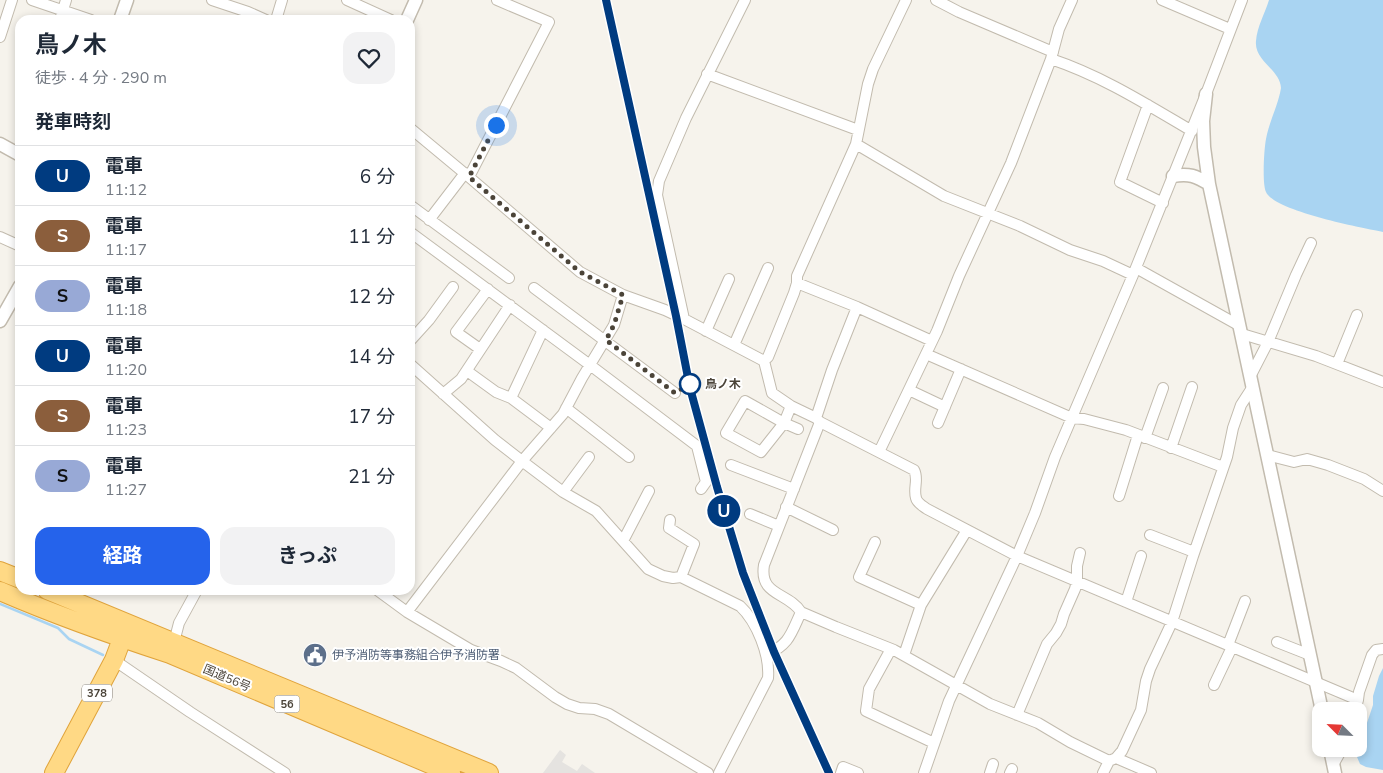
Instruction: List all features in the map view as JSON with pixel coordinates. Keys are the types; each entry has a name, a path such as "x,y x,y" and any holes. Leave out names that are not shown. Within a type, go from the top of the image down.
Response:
{"highway":[{"path":"0,571 15,577"},
{"name":"国道56号","path":"0,591 26,602 125,631 172,648 490,773"},
{"name":"国道56号","path":"57,595 125,631"},
{"name":"378","path":"54,773 114,660 125,631"},
{"name":"国道56号","path":"172,648 451,773"}],"street":[{"path":"0,37 12,0"},
{"path":"32,0 77,15"},
{"path":"122,15 126,0"},
{"path":"212,0 226,2 255,15"},
{"path":"278,15 282,0"},
{"path":"347,0 379,15"},
{"path":"408,15 416,0"},
{"path":"429,220 467,175 549,22 497,0"},
{"path":"684,319 657,195 659,181 686,118 745,0"},
{"path":"764,361 768,356 794,294 797,276 856,144 871,76 906,0"},
{"path":"936,0 1116,86 1192,131"},
{"path":"879,452 932,341 959,276 1011,163 1052,56 1059,29 1072,0"},
{"path":"1162,0 1230,29"},
{"path":"924,773 949,701 1017,556 1055,457 1135,272 1242,0"},
{"path":"707,74 858,130"},
{"path":"1206,94 1203,121 1209,184 1320,702"},
{"path":"1148,105 1120,182 1163,203"},
{"path":"415,132 580,272 623,295 684,319 764,361 772,393 791,406 914,470 917,475 916,498 927,509 1017,556 1358,700 1372,655 1376,650 1383,649"},
{"path":"0,144 15,150"},
{"path":"856,144 934,191 1020,226 1064,247 1135,272 1241,330 1268,342 1316,356 1383,382"},
{"path":"1173,176 1190,175 1198,177 1209,184"},
{"path":"415,210 509,278"},
{"path":"415,236 696,446 706,482 701,489"},
{"path":"0,237 15,244"},
{"path":"1103,773 1112,760 1122,751 1141,710 1146,681 1172,622 1224,467 1233,428 1241,405 1312,243"},
{"path":"734,345 768,268"},
{"path":"706,331 729,279"},
{"path":"797,283 858,307 932,341"},
{"path":"415,335 453,287"},
{"path":"534,288 675,393"},
{"path":"480,349 456,332 488,289"},
{"path":"0,321 15,295"},
{"path":"407,612 522,461 566,408 614,325 623,295"},
{"path":"443,394 461,379 510,306"},
{"path":"858,307 832,370 818,420 794,489 764,565 762,574 765,583 770,589 798,607 801,612 836,628 892,649 990,704 1038,723 1070,742 1112,760 1151,773"},
{"path":"1337,364 1357,315"},
{"path":"511,398 543,330"},
{"path":"926,354 1072,418 1101,423 1224,467"},
{"path":"415,369 495,440 563,492 596,511 648,569 663,576 681,577 740,606 747,612 766,655 769,668 768,678 719,773"},
{"path":"938,423 961,369"},
{"path":"467,371 496,392 511,398 551,428"},
{"path":"1119,496 1163,388"},
{"path":"909,390 945,407"},
{"path":"1171,448 1192,393"},
{"path":"791,406 784,424 761,452 726,433 745,401 784,424 798,429"},
{"path":"566,408 628,457"},
{"path":"1267,455 1294,462 1307,459 1328,465 1364,479 1383,491"},
{"path":"563,492 590,457"},
{"path":"731,465 794,489"},
{"path":"623,541 649,491"},
{"path":"786,507 833,530"},
{"path":"750,514 779,526"},
{"path":"670,520 669,528 694,544 681,577"},
{"path":"904,655 921,605 967,530"},
{"path":"1150,536 1194,552"},
{"path":"875,542 859,578 921,605"},
{"path":"1017,715 1047,644 1061,624 1075,589 1080,554"},
{"path":"1126,602 1141,556"},
{"path":"172,648 179,623 194,595"},
{"path":"384,595 407,612 471,650 516,668 567,704 578,708 595,709 609,714 708,773"},
{"path":"1214,685 1230,646 1245,601"},
{"path":"766,655 783,646 801,612"},
{"path":"1277,642 1310,655"},
{"path":"892,649 869,689 866,711 934,743"},
{"path":"114,660 285,773"},
{"path":"841,773 844,766 858,773"}],"shaded area":[{"path":"560,750 566,755 562,762 577,771 582,764 595,773 543,773"}],"water":[{"path":"1269,0 1383,0 1383,232 1339,223 1301,212 1272,199 1266,192 1264,174 1265,144 1281,88 1280,81 1256,48 1258,31"},
{"path":"1383,668 1383,770 1366,767 1360,764 1357,758 1368,758 1368,720 1379,676"}],"waterway":[{"path":"0,604 58,628 69,639 103,655"}],"railway":[{"path":"606,0 676,316 690,388 717,487 743,573 774,651 829,773"}],"train":[{"name":"U","path":"606,0 676,316 690,388 717,487 743,573 774,652 829,773"}],"place":[{"name":"鳥ノ木","path":"690,384"},
{"name":"伊予消防等事務組合伊予消防署","path":"315,655"}],"route":[{"path":"496,125 469,177 580,272 623,295 614,325 606,340 675,393 690,384"}]}
